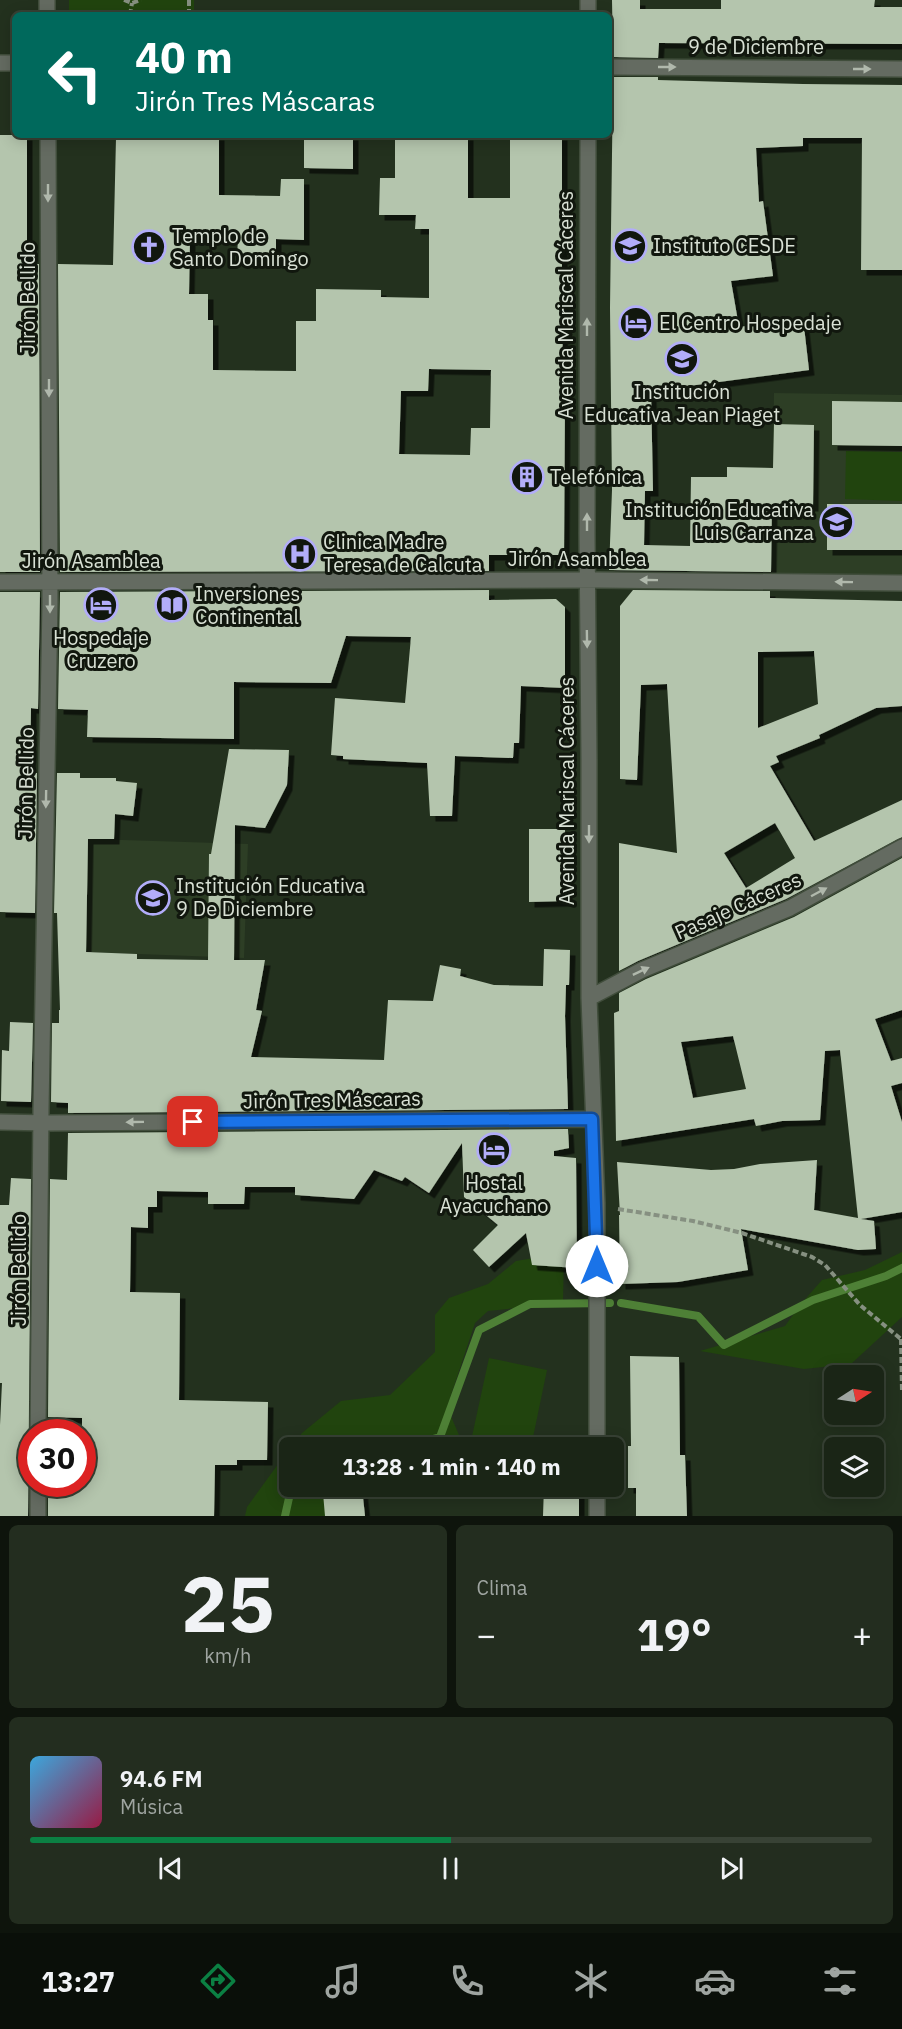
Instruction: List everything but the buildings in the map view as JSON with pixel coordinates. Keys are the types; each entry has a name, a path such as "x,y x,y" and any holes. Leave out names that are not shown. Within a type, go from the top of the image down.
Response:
{"street":[{"name":"9 de Diciembre","path":"612,67 902,69"},
{"name":"Jirón Bellido","path":"38,1419 49,582 48,138"},
{"name":"Avenida Mariscal Cáceres","path":"588,138 589,998 597,1203 597,1437"},
{"name":"Jirón Asamblea","path":"0,582 902,583"},
{"name":"Pasaje Cáceres","path":"589,998 642,970 790,908 902,847"},
{"name":"Jirón Tres Máscaras","path":"0,1122 592,1119"},
{"path":"38,1497 38,1516"},
{"path":"597,1497 597,1516"}],"path":[{"path":"124,0 132,3 141,0"},
{"path":"130,12 132,3"},
{"path":"597,1203 693,1221 752,1236 812,1257 825,1265 860,1305 901,1339 902,1391"}],"shaded area":[{"name":"Institución Educativa Luis Carranza","path":"774,393 902,395 902,575 771,575"},
{"name":"Institución Educativa 9 De Diciembre","path":"61,838 248,844 244,958 86,952"}],"green space":[{"path":"69,0 194,0 194,12 69,12"},
{"path":"846,451 902,452 902,501 845,499"},
{"path":"902,1252 902,1317 851,1364 824,1365 824,1367 804,1369 700,1351 785,1326 822,1280 865,1270"},
{"path":"564,1253 563,1303 488,1311 475,1323 447,1407 459,1437 299,1437 341,1401 390,1395 435,1352 435,1315 449,1298 488,1284 516,1261"},
{"path":"489,1358 547,1370 533,1437 472,1437"},
{"path":"279,1463 279,1497 357,1497 329,1516 245,1516 247,1507"}],"waterway":[{"path":"621,1303 698,1316 724,1345 813,1300 886,1276 902,1268"},
{"path":"440,1437 479,1330 530,1304 610,1303"},
{"path":"285,1516 289,1497"}],"place":[{"name":"Instituto CESDE","path":"630,246"},
{"name":"Templo de Santo Domingo","path":"149,247"},
{"name":"El Centro Hospedaje","path":"636,323"},
{"name":"Institución Educativa Jean Piaget","path":"682,359"},
{"name":"Telefónica","path":"527,477"},
{"name":"Institución Educativa Luis Carranza","path":"837,522"},
{"name":"Clinica Madre Teresa de Calcuta","path":"300,554"},
{"name":"Hospedaje Cruzero","path":"101,605"},
{"name":"Inversiones Continental","path":"172,605"},
{"name":"Institución Educativa 9 De Diciembre","path":"153,898"},
{"name":"Hostal Ayacuchano","path":"494,1150"}],"route":[{"path":"193,1122 592,1119 597,1203 597,1266"}]}
